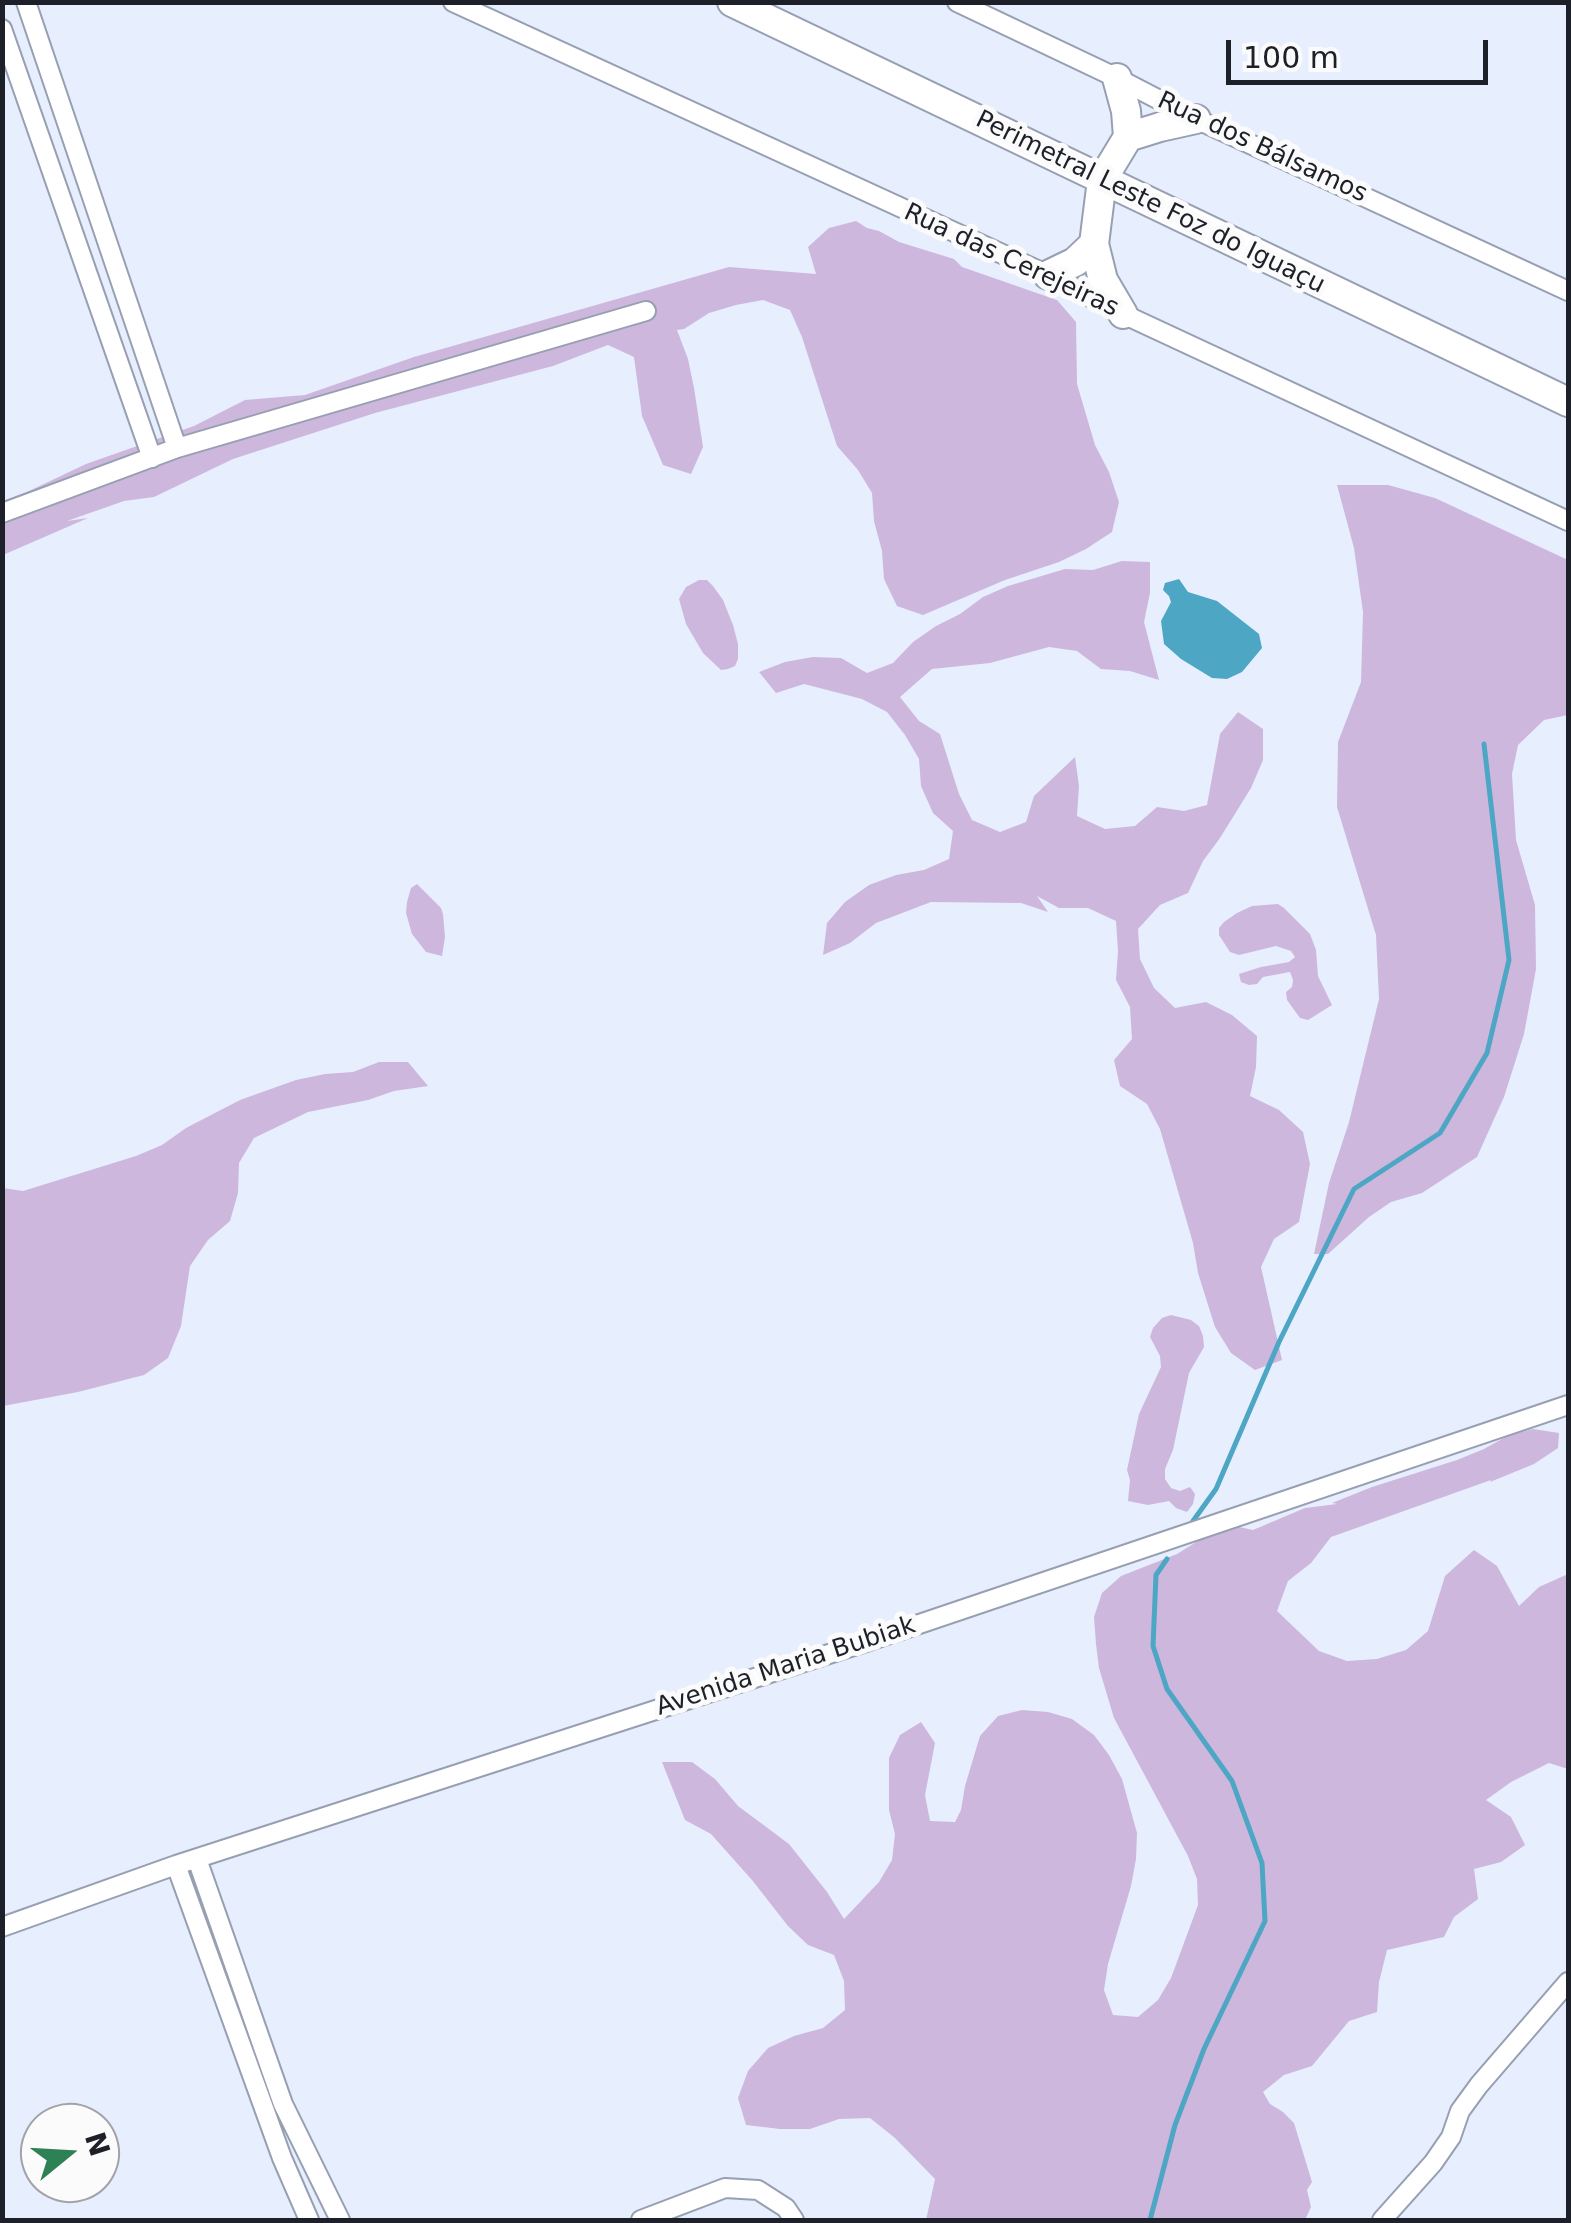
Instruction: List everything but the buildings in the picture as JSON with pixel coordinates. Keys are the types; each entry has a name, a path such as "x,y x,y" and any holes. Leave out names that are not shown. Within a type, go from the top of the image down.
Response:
{"highway":[{"name":"Perimetral Leste Foz do Iguaçu","path":"732,2 1568,402"},
{"path":"1117,78 1128,138 1102,180 1094,244 1104,280 1123,314"},
{"path":"1128,138 1196,118"},
{"path":"1048,275 1075,262 1094,244"}],"street":[{"path":"26,2 176,448"},
{"name":"Rua das Cerejeiras","path":"454,2 1048,275 1123,314 1568,521"},
{"name":"Rua dos Bálsamos","path":"957,2 1568,292"},
{"path":"2,29 152,458"},
{"path":"2,513 176,448 646,312"},
{"name":"Avenida Maria Bubiak","path":"2,1926 1568,1405"},
{"path":"197,1859 283,2104 340,2220"},
{"path":"176,1865 307,2217 330,2203"},
{"path":"1382,2220 1434,2162 1451,2138 1460,2111 1479,2085 1568,1982"},
{"path":"641,2220 725,2188 758,2190 786,2208 794,2220"}],"shaded area":[{"path":"856,221 899,242 954,259 962,267 1057,300 1076,322 1077,384 1095,445 1119,502 1112,532 1059,562 923,615 897,606 884,579 872,493 837,446 790,310 763,300 709,313 677,330 688,359 703,447 691,474 663,465 642,416 634,357 608,345 553,366 375,413 233,459 154,497 124,501 67,521 88,518 3,555 3,501 86,464 194,426 245,400 305,395 414,357 729,267 816,274 808,247 829,228"},
{"path":"1337,485 1388,485 1435,498 1568,560 1568,715 1544,720 1518,745 1512,774 1516,840 1535,905 1536,969 1524,1034 1504,1097 1477,1157 1422,1193 1391,1202 1328,1254 1314,1254 1329,1183 1349,1122 1379,999 1376,935 1337,807 1338,742 1361,682 1363,612 1354,548"},
{"path":"1122,561 1150,562 1150,593 1144,622 1159,680 1130,671 1101,669 1077,651 1049,647 990,663 932,669 900,697 919,721 940,734 959,794 972,820 1000,832 1026,822 1034,796 1075,757 1079,786 1077,816 1105,829 1135,826 1157,807 1184,811 1207,805 1220,734 1238,712 1263,729 1263,760 1251,788 1203,861 1188,893 1160,905 1138,929 1140,959 1154,988 1175,1008 1206,1002 1232,1015 1257,1036 1250,1096 1279,1110 1303,1132 1310,1164 1299,1222 1274,1239 1261,1267 1282,1360 1255,1370 1231,1353 1215,1327 1160,1129 1147,1104 1120,1086 1114,1060 1132,1039 1130,1007 1116,980 1116,921 1088,908 1059,908 1037,896 1048,912 1021,903 931,902 876,923 850,943 823,955 827,923 845,902 869,885 949,859 953,831 933,813 921,786 919,759 887,712 862,699 804,684 776,693 759,672 813,657 841,658 867,673 893,663 936,626 1008,586 1065,569 1093,570"},
{"path":"707,580 713,586 733,625 738,659 728,669 721,670 703,653 686,624 679,599 686,587"},
{"path":"417,884 441,908 445,937 442,956 426,952 412,934 407,902 411,888"},
{"path":"1278,904 1310,934 1318,976 1332,1005 1308,1020 1300,1018 1287,1000 1286,992 1293,980 1290,972 1263,977 1257,984 1249,985 1241,982 1239,974 1289,962 1295,957 1291,951 1276,946 1239,955 1230,952 1219,935 1219,928 1237,913 1252,906"},
{"path":"379,1062 408,1062 428,1086 308,1112 254,1138 239,1163 238,1193 230,1221 208,1240 190,1266 181,1326 168,1358 144,1375 3,1406 3,1188 23,1191 136,1156 240,1100 296,1080 353,1072"},
{"path":"1171,1315 1199,1326 1204,1347 1189,1373 1173,1450 1165,1469 1165,1479 1171,1488 1180,1491 1190,1487 1195,1494 1187,1512 1169,1501 1148,1505 1128,1501 1127,1470 1139,1414 1161,1367 1150,1337 1162,1318"},
{"path":"1533,1429 1559,1433 1558,1448 1534,1464 1490,1482 1331,1537 1311,1563 1288,1581 1277,1611 1319,1651 1347,1661 1377,1659 1406,1650 1428,1631 1445,1576 1474,1550 1497,1566 1519,1606 1539,1587 1568,1574 1568,1769 1549,1763 1486,1800 1511,1817 1525,1845 1501,1862 1474,1869 1478,1899 1454,1917 1444,1937 1387,1950 1377,2012 1349,2021 1312,2066 1284,2075 1263,2092 1270,2104 1294,2123 1312,2182 1307,2190 1311,2207 1305,2220 926,2220 935,2179 870,2118 839,2119 810,2129 746,2125 738,2098 748,2071 768,2048 823,2028 845,2010 844,1981 834,1955 808,1945 711,1834 685,1820 662,1762 692,1762 715,1779 738,1806 789,1844 844,1919 879,1882 892,1860 895,1834 889,1810 889,1758 900,1735 921,1722 935,1743 925,1795 930,1821 955,1822 980,1736 998,1716 1022,1710 1072,1719 1094,1735 1109,1755 1122,1779 1137,1833 1131,1886 1104,1990 1113,2015 1138,2017 1158,2000 1171,1978 1198,1905 1197,1879 1114,1718 1096,1644 1094,1617 1102,1593 1121,1576 1177,1554 1225,1524 1253,1530 1305,1508 1337,1504 1332,1503"}],"water":[{"path":"1179,579 1188,592 1217,601 1259,634 1262,648 1242,672 1227,679 1212,678 1164,644 1161,621 1171,602 1163,590 1165,583"}],"waterway":[{"path":"1193,1521 1216,1489 1279,1342 1354,1189 1440,1133 1487,1053 1509,960 1484,744"},
{"path":"1150,2220 1175,2125 1204,2049 1265,1921 1262,1863 1232,1781 1167,1689 1153,1646 1156,1575 1167,1559"}]}
